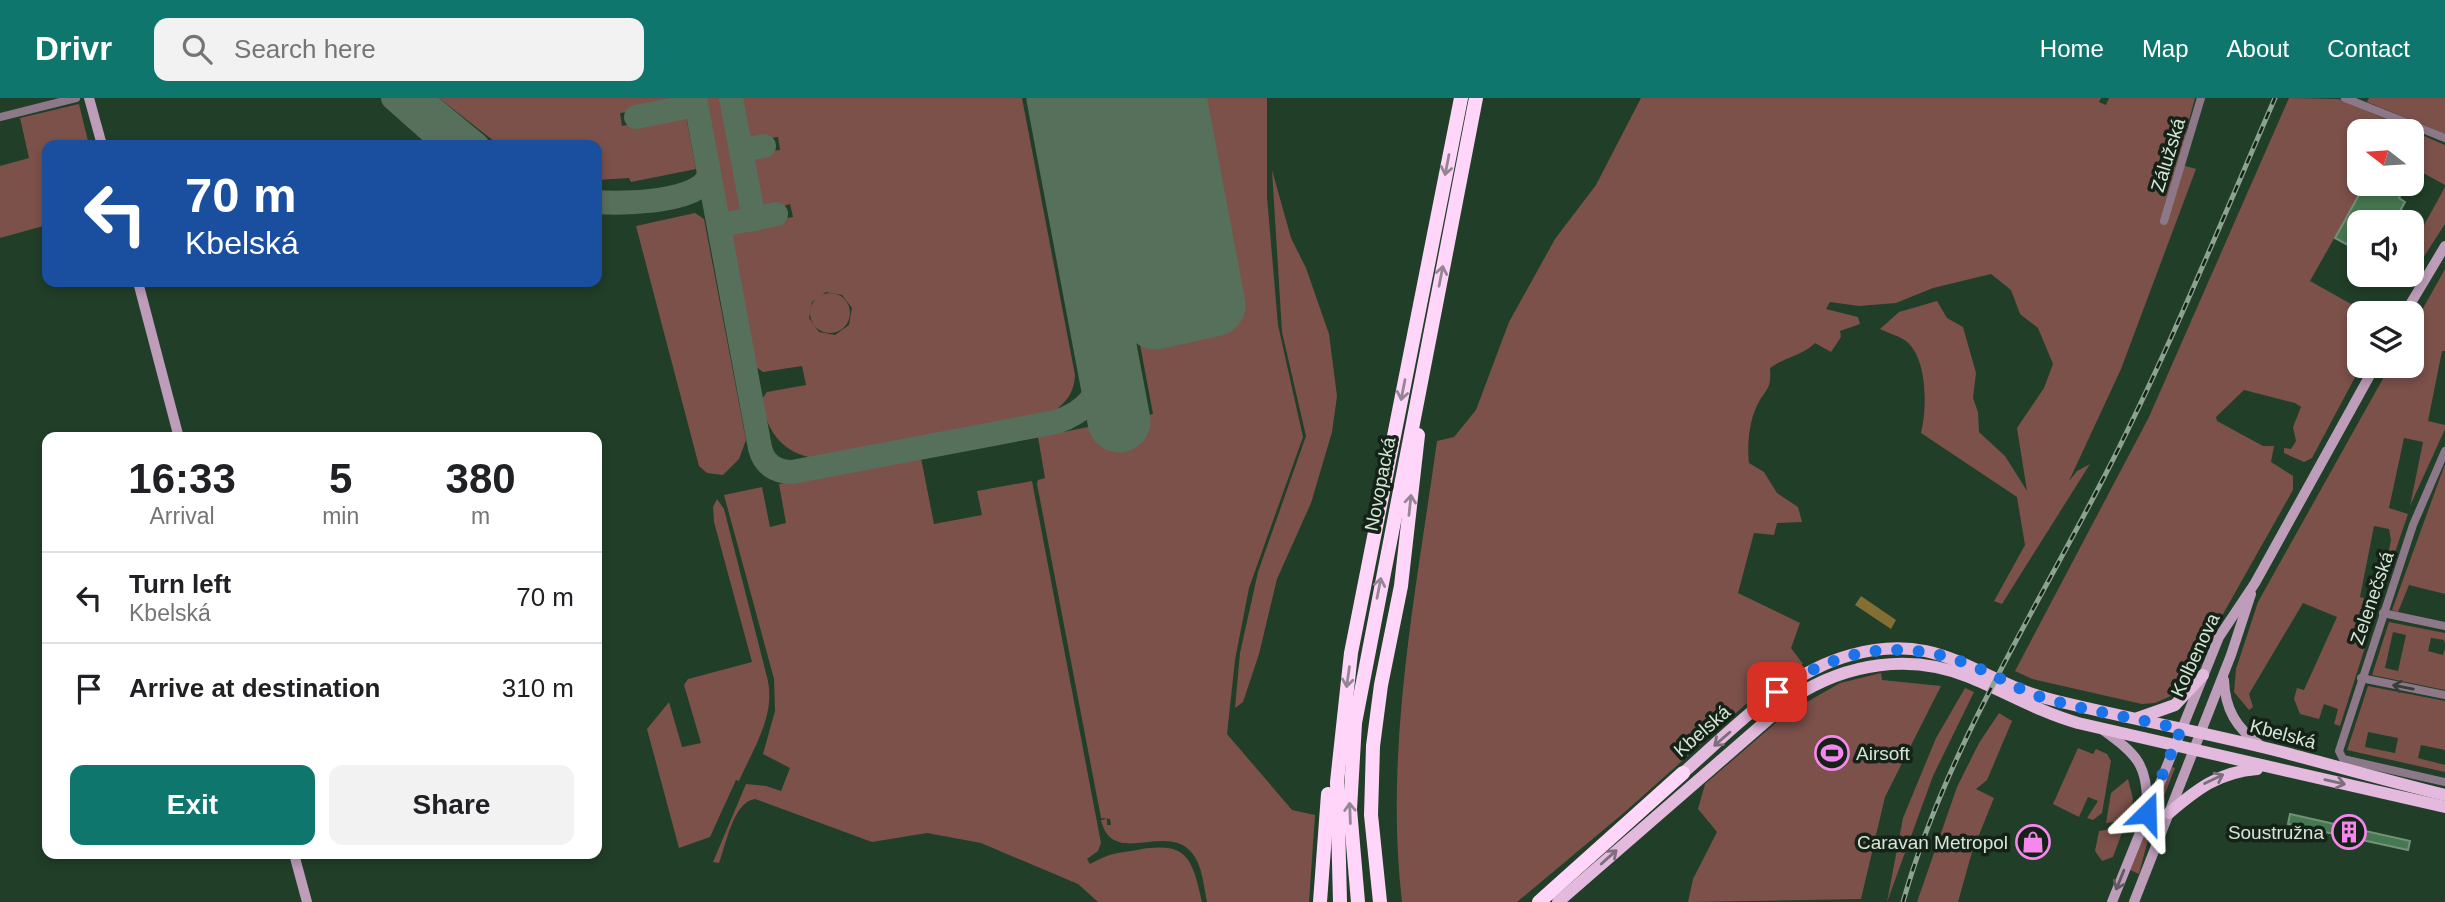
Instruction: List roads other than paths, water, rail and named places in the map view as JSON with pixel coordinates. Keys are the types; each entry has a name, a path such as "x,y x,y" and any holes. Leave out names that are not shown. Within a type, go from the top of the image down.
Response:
{"highway":[{"name":"Novopacká","path":"1344,704 1358,617 1461,98"},
{"name":"Novopacká","path":"1358,902 1350,809 1355,723 1476,98"},
{"path":"1380,902 1371,815 1373,746 1381,685 1404,561 1427,343"},
{"path":"1320,902 1330,768 1344,704"},
{"path":"1340,902 1336,806 1344,704"},
{"name":"Kbelská","path":"1539,902 1683,773"}],"main road":[{"path":"89,98 101,140"},
{"path":"2412,301 2445,246"},
{"path":"139,287 177,432"},
{"name":"Kolbenova","path":"2112,902 2219,638 2255,583 2368,378"},
{"name":"Kolbenova","path":"2134,902 2224,674 2255,583"},
{"name":"Kbelská","path":"1683,773 1756,709 1797,678 1832,661 1868,651 1904,649 1934,652 1972,665 2040,697 2200,733 2445,795"},
{"name":"Kbelská","path":"1558,902 1763,721 1805,690 1837,674 1886,664 1931,666 1968,677 2040,711 2100,729 2445,807"},
{"path":"2224,674 2225,698 2232,717 2243,732 2265,749"},
{"path":"2135,719 2175,705 2203,675"},
{"path":"2100,729 2127,747 2141,765 2146,780 2147,813"},
{"path":"2169,813 2198,788 2218,777 2269,767"},
{"path":"295,859 307,902"}],"street":[{"path":"0,117 76,98"},
{"name":"Zálužská","path":"2164,221 2201,98"},
{"path":"2345,98 2445,138"},
{"name":"Zelenečská","path":"2445,451 2413,525 2340,746 2343,759 2445,782"},
{"path":"2383,613 2445,626"},
{"path":"2361,678 2445,695"}],"railway":[{"path":"1903,902 1921,847 1965,740 2125,436 2275,98"}],"place":[{"name":"Airsoft","path":"1832,753"},
{"name":"Soustružna","path":"2349,832"},
{"name":"Caravan Metropol","path":"2033,842"}]}
